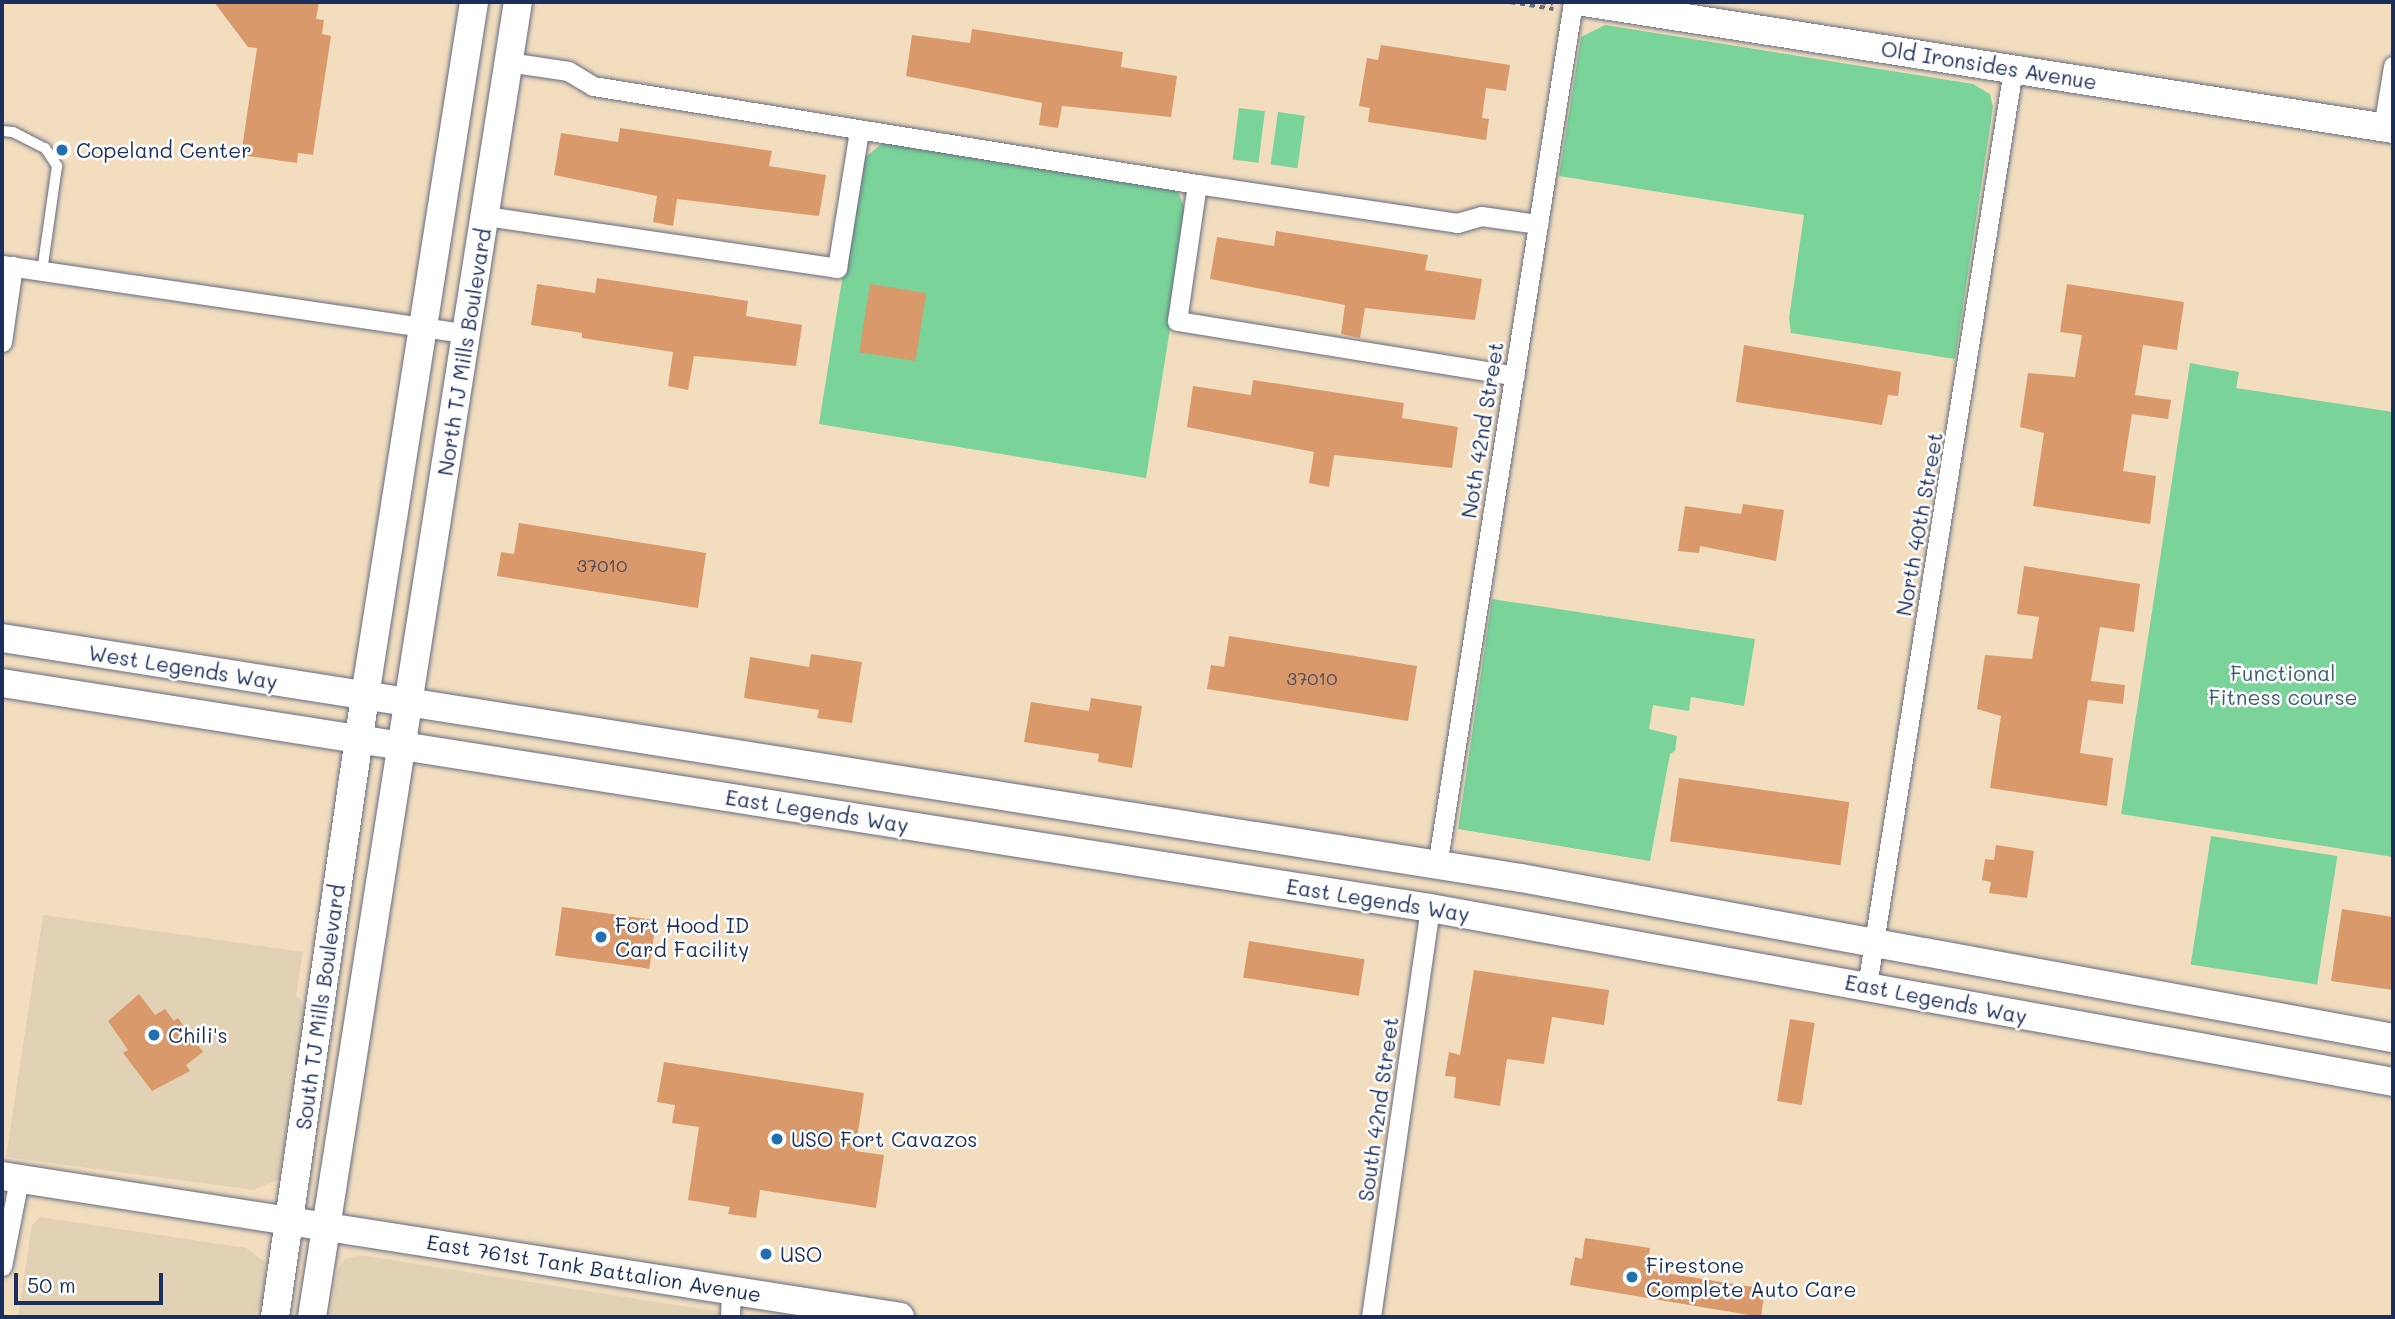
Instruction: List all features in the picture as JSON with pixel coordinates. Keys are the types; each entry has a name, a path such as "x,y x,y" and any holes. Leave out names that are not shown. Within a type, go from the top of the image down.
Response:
{"street":[{"path":"365,696 474,2"},
{"name":"North TJ Mills Boulevard","path":"406,703 519,2"},
{"name":"Noth 42nd Street","path":"1437,866 1573,2"},
{"name":"Old Ironsides Avenue","path":"1584,2 2388,128"},
{"path":"508,62 568,71 593,86 859,130 1085,162 1197,184 1457,223 1481,216 1538,224"},
{"path":"2388,128 2393,66"},
{"name":"North 40th Street","path":"1867,986 2013,69"},
{"path":"486,216 837,268 859,130"},
{"path":"1197,184 1177,321 1515,376"},
{"path":"2,342 7,266 467,334"},
{"name":"West Legends Way","path":"2,638 365,696"},
{"path":"2,683 358,740"},
{"name":"East Legends Way","path":"365,696 1521,878 1876,941 2393,1038"},
{"name":"South TJ Mills Boulevard","path":"275,1317 365,696"},
{"name":"South TJ Mills Boulevard","path":"312,1317 406,703"},
{"name":"East Legends Way","path":"358,740 1360,896 2393,1082"},
{"path":"1360,896 1418,887 1429,881 1437,866"},
{"path":"1430,908 1460,887 1521,878"},
{"name":"South 42nd Street","path":"1371,1317 1430,908"},
{"path":"2,1266 10,1177"},
{"name":"East 761st Tank Battalion Avenue","path":"10,1177 325,1225 730,1303 901,1317"}],"lane":[{"path":"2,131 13,132 45,148 57,166 43,271"}],"shaded area":[{"path":"43,915 303,952 296,995 302,1001 305,1016 279,1179 254,1190 6,1157"},
{"path":"40,1217 246,1248 265,1262 263,1301 254,1317 18,1317 32,1225"},
{"path":"360,1255 752,1317 330,1317 338,1269 345,1259"}],"green space":[{"path":"1605,25 1973,84 1990,94 1993,107 1955,359 1791,333 1789,318 1804,215 1559,176 1581,37"},
{"path":"1239,108 1265,111 1258,163 1233,160"},
{"path":"1278,112 1305,116 1297,168 1271,164"},
{"path":"886,140 1177,189 1188,217 1146,478 819,424 861,161"},
{"name":"Functional Fitness course","path":"2190,363 2239,372 2236,388 2393,412 2393,857 2121,814"},
{"path":"1492,599 1755,639 1744,706 1691,697 1689,711 1653,705 1649,729 1677,736 1675,751 1670,754 1650,861 1458,829"},
{"path":"2211,836 2337,856 2317,984 2191,964"}],"building":[{"path":"214,2 319,2 316,19 324,20 322,34 331,36 313,155 298,153 297,163 241,155 257,48 248,47"},
{"path":"972,29 1123,52 1121,67 1177,76 1171,117 1062,106 1058,128 1039,125 1042,103 906,76 912,35 970,43"},
{"path":"1381,45 1510,65 1506,91 1486,88 1482,118 1489,119 1486,140 1368,122 1370,108 1359,106 1367,58 1378,60"},
{"path":"620,128 772,151 769,166 826,175 819,216 677,199 673,226 653,222 657,196 554,175 561,133 618,142"},
{"path":"1276,231 1428,255 1425,270 1482,279 1475,320 1365,308 1360,338 1341,334 1345,305 1210,279 1217,237 1274,246"},
{"path":"597,278 748,301 746,316 802,325 796,366 694,356 688,390 668,386 673,352 582,338 582,333 531,325 537,284 595,293"},
{"path":"870,284 926,293 916,361 859,352"},
{"path":"2067,284 2184,302 2177,350 2143,345 2135,395 2171,400 2168,419 2132,414 2123,471 2156,476 2150,524 2033,506 2044,433 2020,427 2028,373 2075,377 2082,335 2060,332"},
{"path":"1744,345 1901,372 1898,396 1888,395 1882,425 1736,402"},
{"path":"1253,380 1404,403 1402,418 1458,427 1452,468 1334,455 1329,487 1309,483 1314,452 1187,427 1193,386 1251,395"},
{"path":"1743,504 1784,510 1776,561 1700,546 1699,553 1678,551 1685,506 1741,514"},
{"path":"519,523 706,553 698,608 497,576 501,552 514,554"},
{"path":"2024,566 2140,584 2134,632 2100,627 2091,681 2125,685 2123,704 2088,700 2080,753 2113,758 2107,806 1990,788 2001,716 1977,709 1985,655 2032,659 2039,617 2017,614"},
{"path":"1229,636 1417,666 1408,721 1207,689 1211,665 1224,667"},
{"path":"811,654 862,662 852,723 817,718 819,710 744,698 750,657 809,667"},
{"path":"1091,698 1142,706 1132,768 1098,762 1099,754 1024,742 1031,702 1089,711"},
{"path":"1679,778 1849,802 1840,865 1670,841"},
{"path":"1996,845 2034,851 2027,898 1989,893 1991,882 1982,880 1985,859 1994,860"},
{"name":"Fort Hood ID Card Facility","path":"562,907 656,920 649,969 555,956"},
{"path":"2342,909 2393,917 2393,990 2331,981"},
{"path":"1249,941 1365,959 1359,996 1243,978"},
{"path":"1474,970 1609,990 1604,1025 1552,1017 1544,1064 1507,1059 1500,1106 1454,1098 1456,1077 1445,1076 1449,1052 1460,1055"},
{"name":"Chili's","path":"139,994 155,1015 165,1009 174,1021 178,1018 203,1052 186,1065 190,1071 152,1091 123,1053 128,1050 108,1021"},
{"path":"1790,1019 1815,1023 1802,1105 1777,1101"},
{"name":"USO Fort Cavazos","path":"664,1062 864,1093 855,1151 884,1155 876,1208 760,1190 756,1218 728,1214 730,1207 688,1200 699,1127 672,1123 675,1105 657,1102"},
{"name":"Firestone Complete Auto Care","path":"1585,1238 1650,1248 1647,1270 1765,1289 1761,1317 1570,1285 1575,1257 1582,1259"}],"place":[{"name":"Copeland Center","path":"62,150"},
{"name":"Fort Hood ID Card Facility","path":"601,937"},
{"name":"Chili's","path":"154,1035"},
{"name":"USO Fort Cavazos","path":"777,1139"},
{"name":"USO","path":"766,1254"},
{"name":"Firestone Complete Auto Care","path":"1632,1277"}]}
